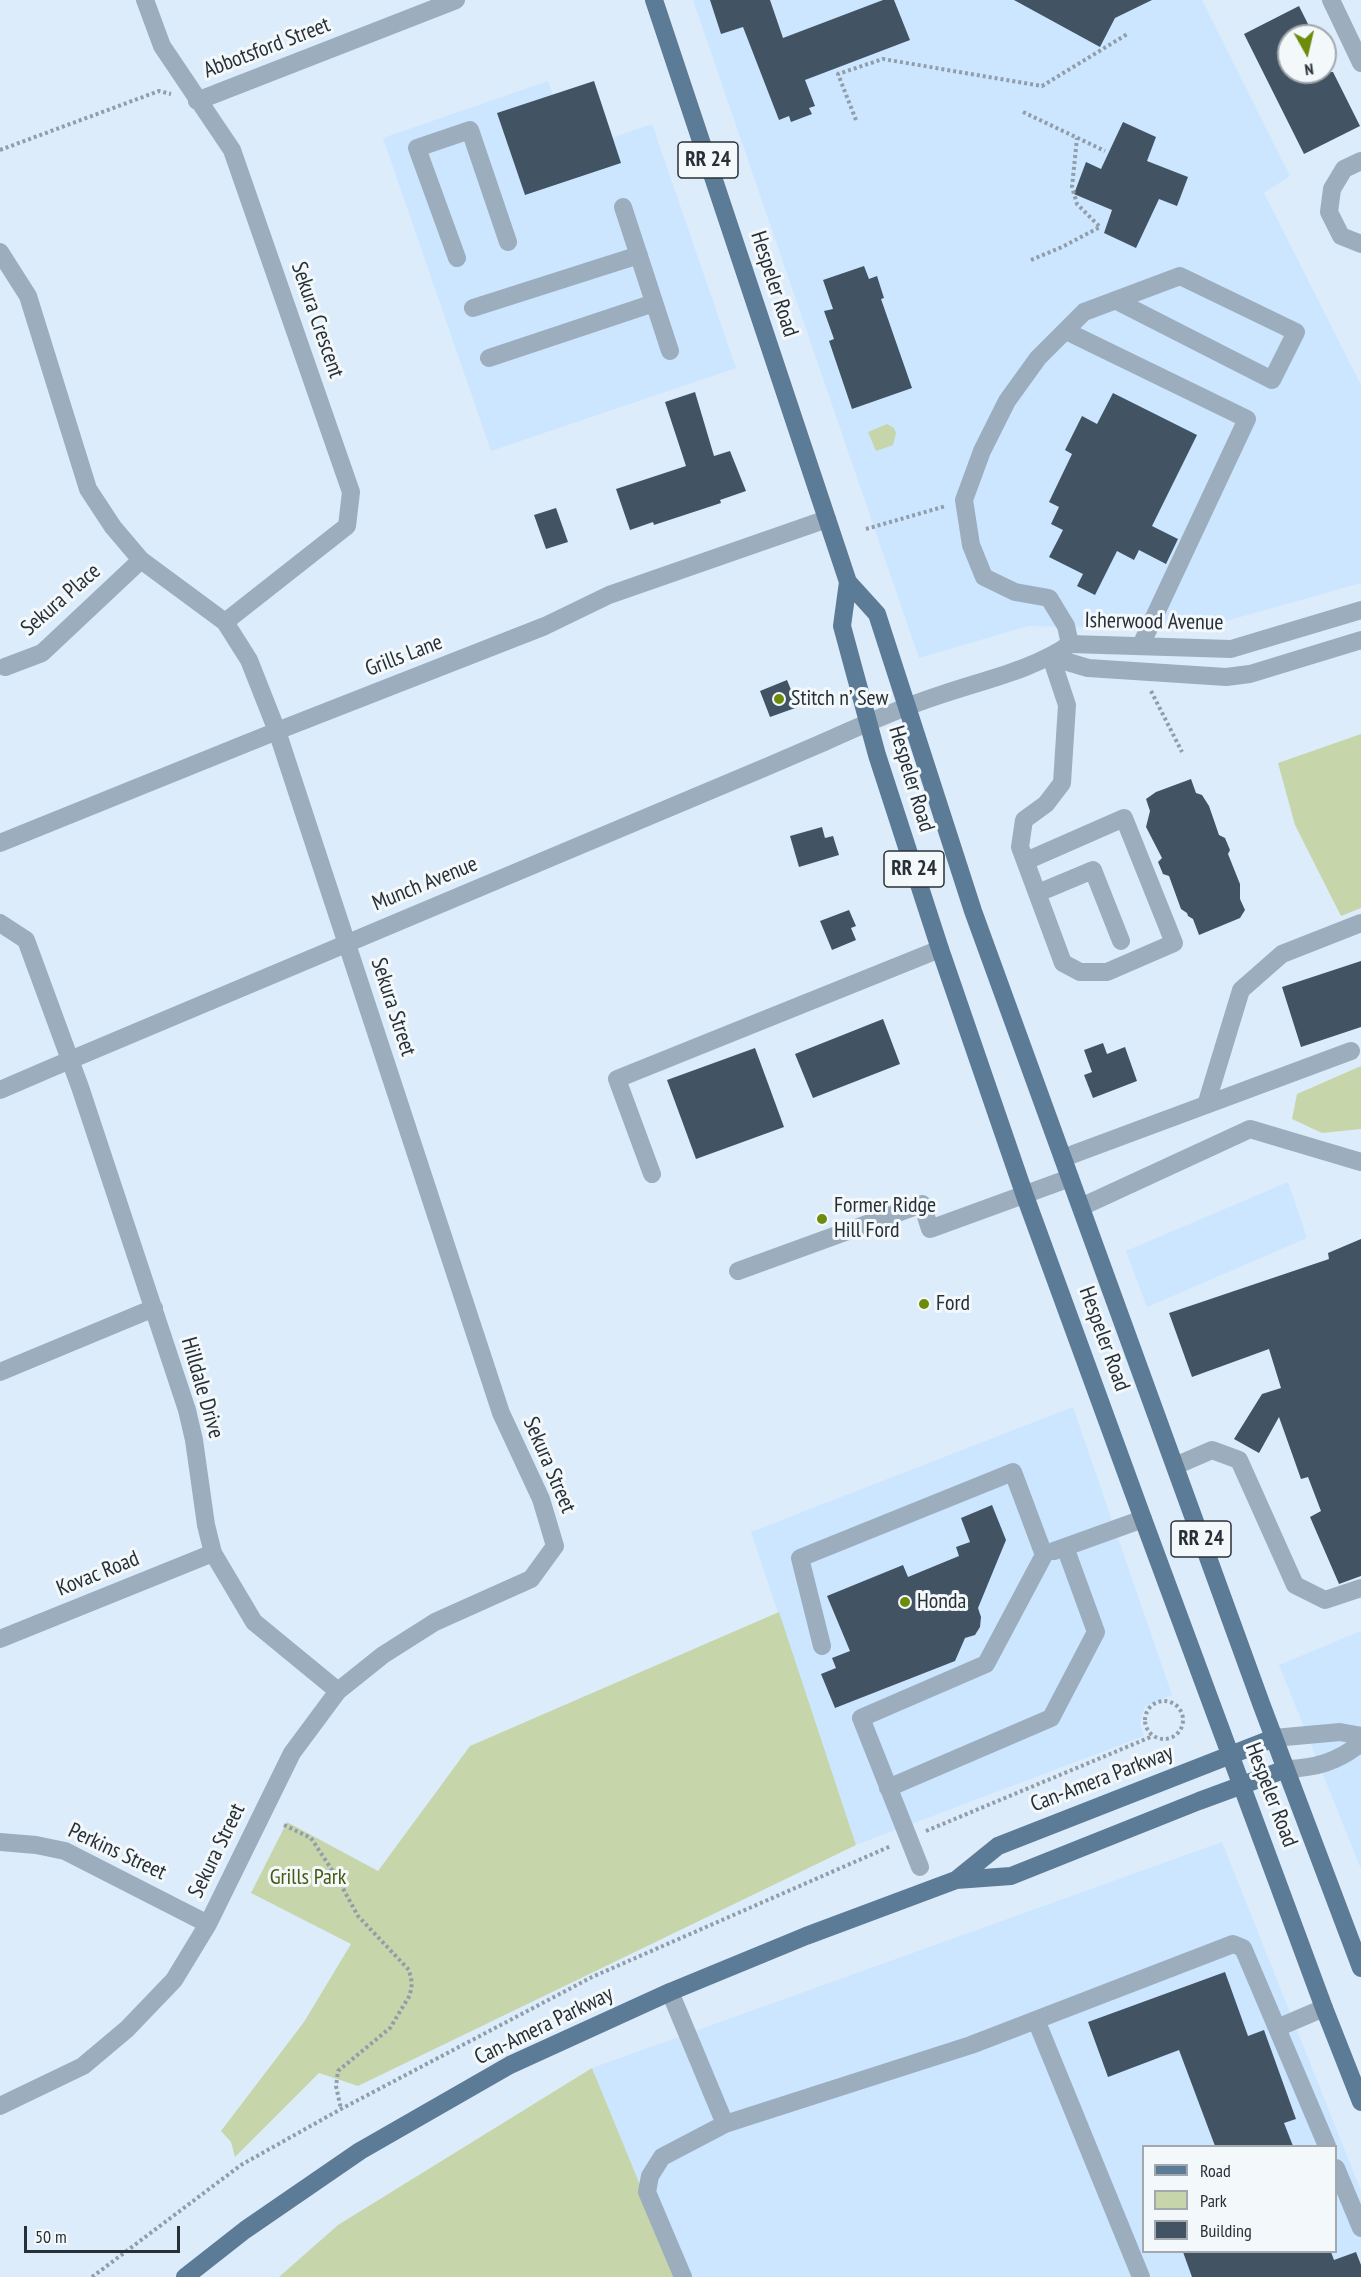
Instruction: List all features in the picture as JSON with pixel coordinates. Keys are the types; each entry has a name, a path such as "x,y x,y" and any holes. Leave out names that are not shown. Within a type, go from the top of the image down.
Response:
{"main road":[{"name":"Hespeler Road","path":"654,0 848,582 877,614 973,911 1274,1738 1361,1968"},
{"name":"Hespeler Road","path":"848,582 842,626 869,723 940,949 1025,1196 1241,1785 1361,2102"},
{"name":"Can-Amera Parkway","path":"956,1880 998,1846 1274,1738"},
{"name":"Can-Amera Parkway","path":"185,2277 245,2230 360,2151 510,2065 670,1992 806,1936 956,1880 1011,1876 1286,1769"}],"street":[{"name":"Sekura Crescent","path":"144,0 162,46 232,150 351,492 347,526 225,622"},
{"name":"Abbotsford Street","path":"197,101 456,0"},
{"path":"1331,0 1361,63"},
{"path":"457,258 417,148 470,130 508,242"},
{"path":"1361,161 1344,169 1332,189 1329,212 1341,236 1361,244"},
{"path":"623,207 670,351"},
{"path":"0,252 28,296 88,489 112,527 141,560 225,622 249,660 277,731"},
{"path":"473,308 639,255"},
{"path":"1070,644 1066,626 1049,598 1015,592 984,577 971,545 964,500 982,451 1007,401 1038,358 1084,312 1115,300 1180,276 1296,332 1272,380 1115,300"},
{"path":"489,358 654,303"},
{"path":"1066,331 1246,419 1141,645"},
{"name":"Grills Lane","path":"0,843 277,731 545,627 609,595 827,519"},
{"name":"Sekura Place","path":"5,667 42,654 141,560"},
{"name":"Isherwood Avenue","path":"869,723 1051,657 1070,644 1231,649 1361,610"},
{"name":"Isherwood Avenue","path":"1051,657 1088,668 1226,677 1250,674 1361,640"},
{"path":"1026,861 1124,818 1174,943 1107,972 1080,972 1062,963 1020,847 1024,820 1046,804 1062,783 1067,705 1051,657"},
{"name":"Munch Avenue","path":"0,1090 346,942 656,815 869,723"},
{"name":"Sekura Street","path":"0,2106 83,2066 127,2029 174,1980 208,1924 292,1753 338,1692 383,1655 435,1622 531,1579 555,1546 541,1499 501,1413 277,731"},
{"path":"1038,893 1093,870 1121,941"},
{"name":"Hilldale Drive","path":"0,923 26,940 70,1060 154,1308 187,1410 194,1440 206,1525 213,1553 254,1622 338,1692"},
{"path":"1206,1105 1241,990 1282,954 1361,923"},
{"path":"652,1174 616,1079 940,949"},
{"path":"1064,1158 1351,1051"},
{"path":"1081,1207 1250,1129 1361,1162"},
{"path":"738,1271 922,1204 930,1229 1070,1178"},
{"path":"0,1372 154,1308"},
{"path":"1175,1466 1212,1450 1239,1460 1295,1585 1325,1600 1361,1588"},
{"path":"822,1646 800,1558 1013,1472 1044,1555"},
{"path":"920,1867 861,1718 986,1664 1044,1555 1143,1519"},
{"path":"888,1788 1051,1718 1096,1632 1065,1547"},
{"name":"Kovac Road","path":"0,1639 213,1553"},
{"path":"1274,1738 1340,1732 1361,1736"},
{"path":"1286,1769 1311,1768 1345,1755 1361,1743"},
{"name":"Perkins Street","path":"0,1842 36,1845 65,1851 208,1924"},
{"path":"683,2277 648,2192 650,2176 662,2157 724,2124 971,2045 1233,1944 1243,1948 1327,2145"},
{"path":"670,1992 724,2124"},
{"path":"1277,2028 1324,2008"},
{"path":"1036,2020 1141,2277"},
{"path":"1337,2173 1361,2228"}],"path":[{"path":"856,120 838,74 883,59 1042,86 1129,33"},
{"path":"0,150 159,91 197,101"},
{"path":"1023,112 1105,151"},
{"path":"1031,260 1062,247 1100,226 1077,204 1072,187 1077,138"},
{"path":"866,529 964,500"},
{"path":"1150,688 1182,752"},
{"path":"92,2277 241,2165 341,2109 592,1977 908,1839 1153,1736 1165,1739 1179,1735 1183,1722 1181,1710 1170,1701 1164,1700 1152,1704 1145,1714 1145,1726 1153,1736"},
{"path":"284,1825 312,1838 358,1916 409,1970 412,1983 410,1995 390,2028 338,2071 336,2086 341,2109"}],"shaded area":[{"path":"693,0 1202,0 1290,176 1264,193 1361,385 1361,583 1194,630 1028,626 919,658"},
{"path":"548,81 573,151 652,124 736,368 491,451 383,138"},
{"path":"1288,1182 1307,1238 1147,1307 1126,1251"},
{"path":"1073,1407 1172,1695 1145,1706 1140,1724 1144,1736 856,1845 751,1532"},
{"path":"1361,1631 1361,1869 1279,1665"},
{"path":"1222,1842 1361,2191 1361,2277 678,2277 592,2068"}],"green space":[{"path":"887,424 894,428 896,433 893,445 876,451 868,432"},
{"path":"1361,734 1361,908 1341,916 1295,825 1278,763"},
{"path":"1361,1066 1361,1129 1322,1133 1292,1119 1297,1094"},
{"name":"Grills Park","path":"779,1612 856,1845 358,2086 319,2073 235,2157 231,2142 221,2131 304,2022 351,1944 251,1893 287,1822 378,1871 470,1746"},
{"path":"592,2068 678,2277 279,2277 338,2225"}],"building":[{"path":"710,0 770,0 783,38 883,0 894,0 910,40 805,80 815,106 809,108 812,114 791,122 789,116 779,120 743,27 721,34"},
{"path":"1014,0 1152,0 1115,18 1100,47"},
{"path":"1299,6 1308,24 1277,24 1277,84 1337,84 1337,80 1360,126 1304,154 1244,34"},
{"path":"594,81 621,163 525,195 497,113"},
{"path":"1123,122 1156,137 1147,161 1188,177 1177,206 1159,199 1136,248 1104,233 1112,210 1074,194 1086,162 1101,169"},
{"path":"864,266 869,279 877,276 884,298 881,299 912,388 852,409 829,341 834,339 824,311 833,309 823,280"},
{"path":"695,392 714,456 730,451 746,491 720,500 721,503 654,525 653,522 630,530 616,489 686,466 665,402"},
{"path":"1113,393 1197,435 1152,526 1178,539 1166,564 1139,550 1134,560 1117,551 1095,595 1077,586 1083,574 1049,557 1063,530 1051,524 1059,507 1049,502 1072,454 1065,450 1082,416 1097,424"},
{"path":"556,508 568,542 546,549 534,515"},
{"name":"Stitch n’ Sew","path":"787,680 798,707 770,717 760,691"},
{"path":"1191,779 1196,793 1202,795 1209,806 1219,835 1225,838 1230,850 1228,854 1240,884 1240,899 1245,910 1240,918 1199,935 1193,919 1181,909 1169,876 1163,874 1158,862 1162,858 1146,827 1150,811 1146,799 1156,792"},
{"path":"822,827 825,838 833,836 839,855 799,867 790,836"},
{"path":"849,910 856,926 851,928 856,940 832,950 820,921"},
{"path":"1361,961 1361,1027 1301,1047 1282,987"},
{"path":"883,1019 900,1064 813,1098 795,1054"},
{"path":"1103,1043 1107,1054 1125,1047 1137,1081 1093,1098 1084,1075 1092,1072 1084,1050"},
{"path":"755,1048 784,1127 696,1159 667,1080"},
{"path":"1361,1239 1361,1576 1339,1584 1310,1517 1321,1511 1308,1477 1301,1479 1279,1417 1259,1453 1234,1439 1262,1394 1281,1388 1269,1349 1192,1377 1169,1313 1329,1259 1328,1253"},
{"name":"Honda","path":"992,1505 1006,1540 978,1608 981,1617 980,1627 975,1635 965,1638 955,1661 835,1708 821,1674 836,1668 832,1658 850,1651 827,1596 903,1565 908,1577 959,1556 956,1547 970,1542 961,1518"},
{"path":"1225,1972 1248,2036 1264,2030 1296,2119 1284,2123 1293,2145 1215,2145 1179,2050 1108,2077 1088,2022"},
{"path":"1356,2252 1361,2265 1361,2277 1192,2277 1183,2253 1331,2253 1334,2260"}],"place":[{"name":"Stitch n’ Sew","path":"779,699"},
{"name":"Former Ridge Hill Ford","path":"822,1219"},
{"name":"Ford","path":"924,1304"},
{"name":"Honda","path":"905,1602"}]}
